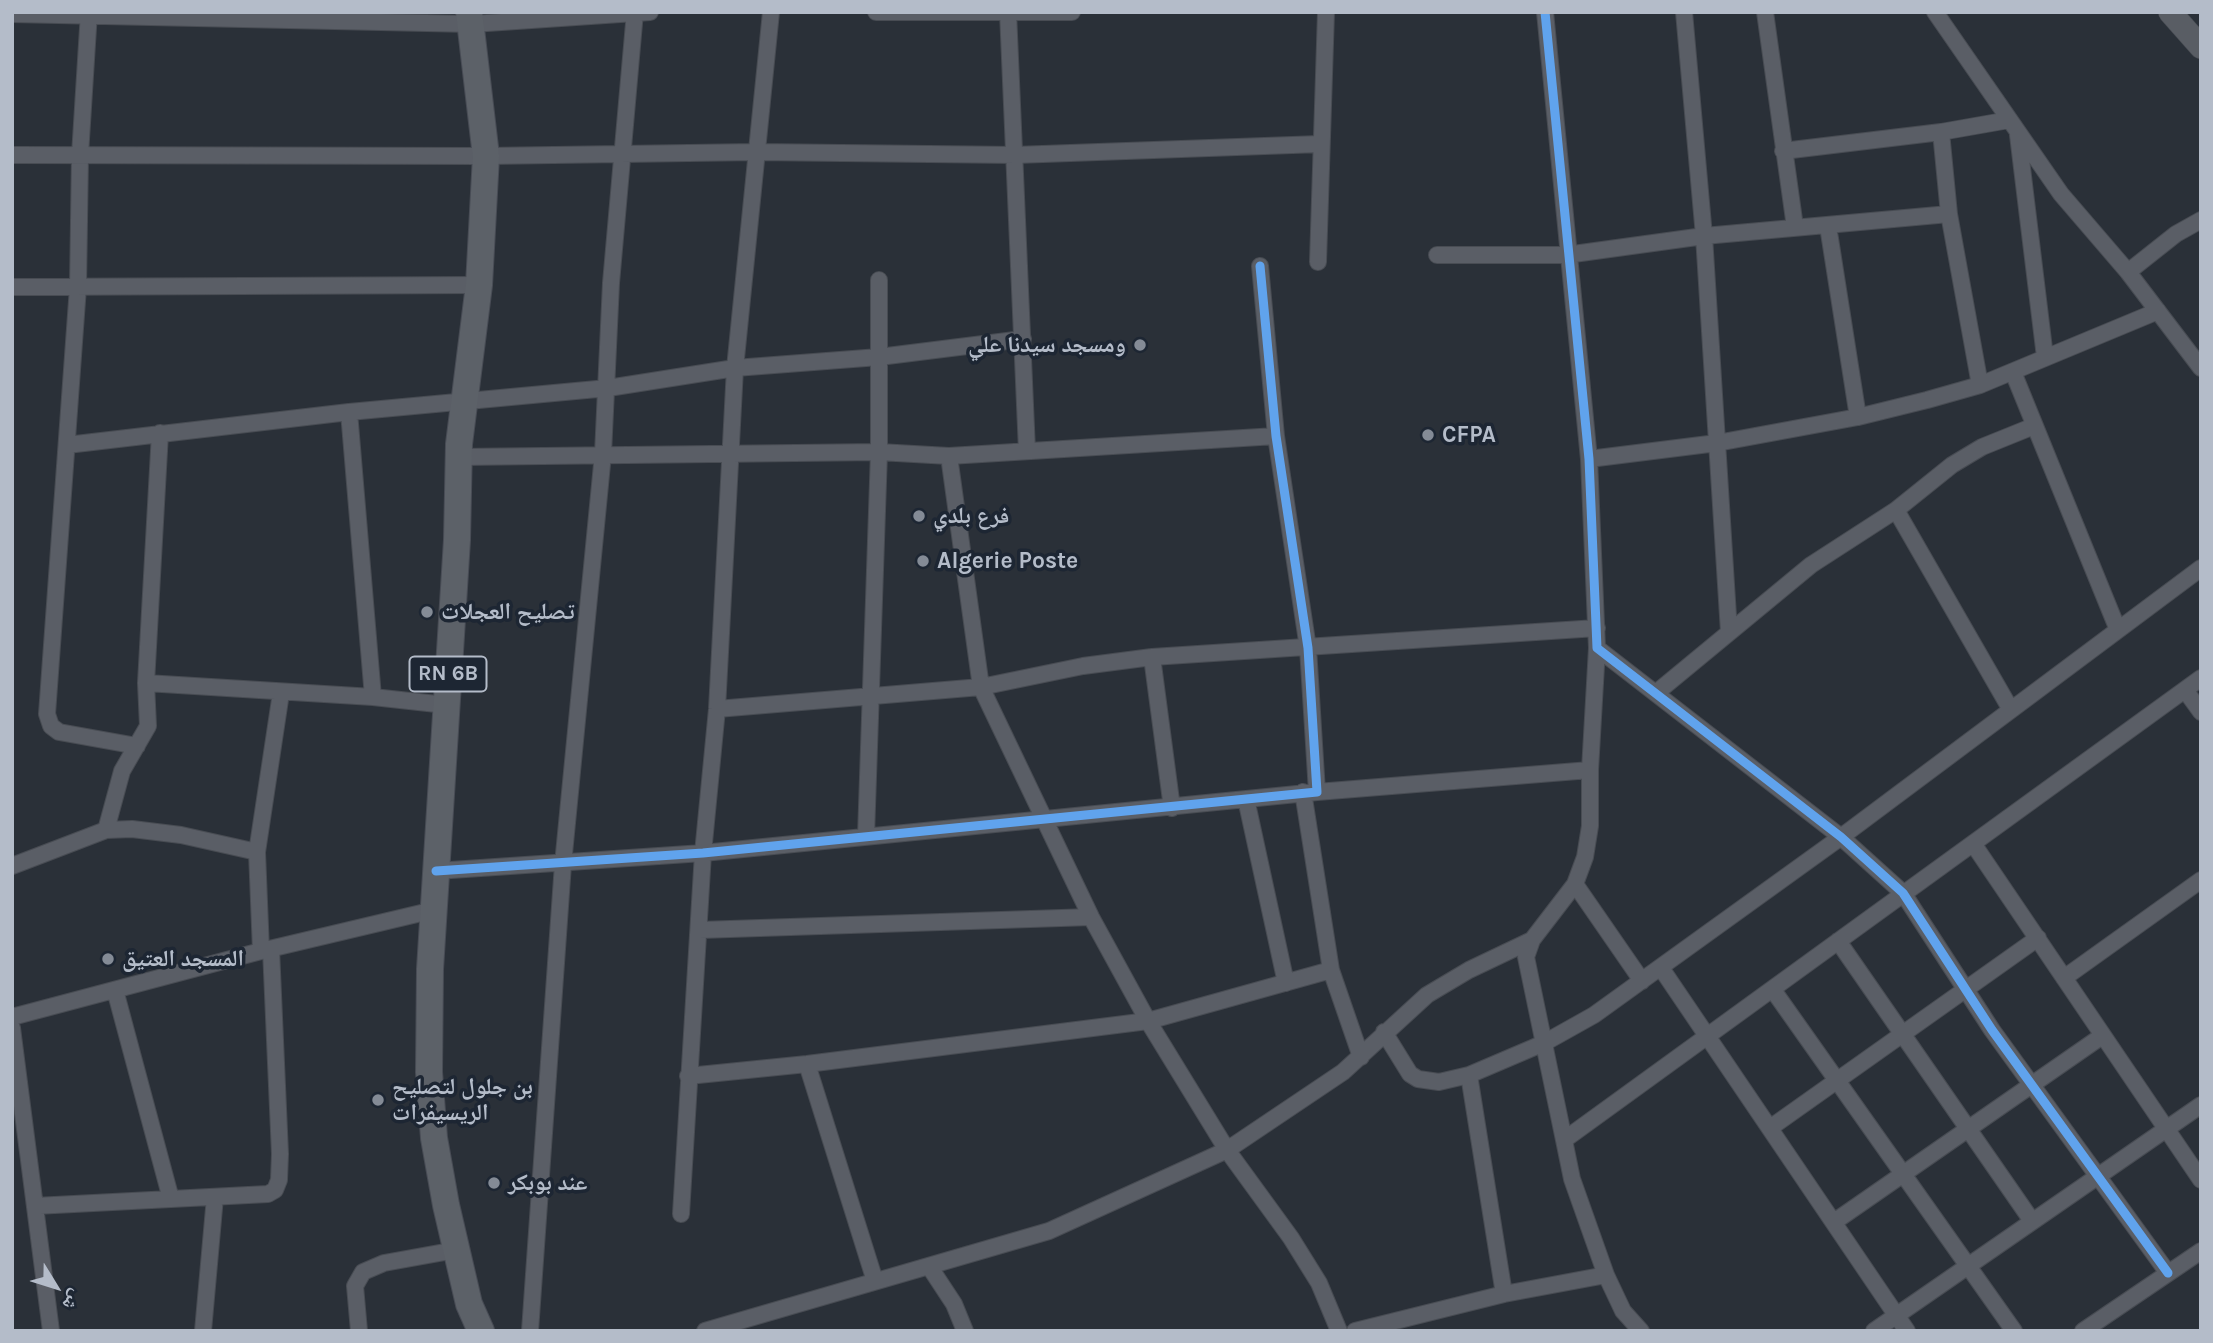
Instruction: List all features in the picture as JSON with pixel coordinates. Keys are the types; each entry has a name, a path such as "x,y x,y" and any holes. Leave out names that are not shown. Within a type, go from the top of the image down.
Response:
{"main road":[{"name":"RN 6B","path":"470,18 486,156 479,285 463,401 459,457 434,910 429,1072 434,1138 456,1250 469,1304 481,1331"}],"street":[{"path":"530,1331 563,864 603,454 611,284 635,12"},
{"path":"12,14 470,18 650,12"},
{"path":"681,1214 703,853 717,709 735,368 771,12"},
{"path":"876,12 1072,12"},
{"path":"1318,262 1326,12"},
{"path":"1545,12 1566,255 1588,459 1597,648 1590,770 1590,826 1585,857 1575,884 1532,940 1527,963 1572,1178 1606,1275 1623,1311 1640,1331"},
{"path":"1684,12 1704,236 1729,632"},
{"path":"1765,12 1795,227"},
{"path":"1935,12 2061,194 2128,272 2201,368"},
{"path":"2170,12 2201,47"},
{"path":"1008,13 1027,451"},
{"path":"89,14 80,155 78,287 48,720 59,732 137,746"},
{"path":"1783,151 1941,132 2013,127"},
{"path":"2013,127 2045,357"},
{"path":"1941,132 1949,214 1980,385"},
{"path":"12,155 486,156 756,152 1015,155 1320,144"},
{"path":"1437,255 1566,255 1704,236 1949,214"},
{"path":"2128,272 2176,234 2201,219"},
{"path":"1828,226 1858,417"},
{"path":"1260,266 1276,436 1308,648 1310,792 1331,970 1361,1057"},
{"path":"866,836 873,694 879,452 879,280"},
{"path":"12,287 479,285"},
{"path":"1588,459 1717,443 1858,417 1980,385 2158,312"},
{"path":"67,445 349,412 608,388 735,368 879,357 1023,339"},
{"path":"2014,372 2118,630"},
{"path":"349,412 373,697"},
{"path":"1656,693 1819,559 1896,510 1969,453 2034,426"},
{"path":"106,830 116,787 148,726 146,683 160,433"},
{"path":"459,457 879,452 949,456 1276,436"},
{"path":"949,456 981,687 1091,917 1149,1021 1227,1150 1291,1238 1319,1283 1339,1331"},
{"path":"1896,510 2011,709"},
{"path":"1384,1032 1410,1074 1418,1079 1439,1082 1469,1075 1544,1043 1594,1015 1841,837 2201,568"},
{"path":"717,709 981,687 1083,666 1152,657 1597,628"},
{"path":"1597,648 1841,837 1903,893 2031,1085 2168,1273"},
{"path":"1152,657 1172,808"},
{"path":"1564,1140 1903,893 1975,845 2201,678"},
{"path":"146,683 373,697 446,705"},
{"path":"2185,690 2201,712"},
{"path":"36,1206 268,1194 275,1190 279,1180 266,950 257,852 281,693"},
{"path":"436,871 703,853 1172,808 1310,792 1590,770"},
{"path":"1246,799 1286,983"},
{"path":"12,866 106,830 155,830 257,852"},
{"path":"1975,845 2164,1130 2201,1180"},
{"path":"2064,978 2201,880"},
{"path":"1575,884 1642,981"},
{"path":"12,1017 266,950 434,910"},
{"path":"700,930 1091,917"},
{"path":"1770,1128 2038,938"},
{"path":"705,1331 1049,1231 1227,1150 1316,1092 1361,1057 1384,1032 1445,983 1532,940"},
{"path":"1838,941 2032,1221"},
{"path":"1661,968 1908,1331"},
{"path":"688,1076 807,1064 1149,1021 1331,970"},
{"path":"115,990 171,1199"},
{"path":"1773,990 1839,1079 2014,1331"},
{"path":"12,1028 51,1331"},
{"path":"1834,1222 2102,1036"},
{"path":"807,1064 876,1280"},
{"path":"1469,1075 1504,1294"},
{"path":"1874,1331 2201,1105"},
{"path":"203,1331 215,1197"},
{"path":"359,1331 355,1286 363,1272 384,1263 456,1250"},
{"path":"2083,1331 2201,1251"},
{"path":"929,1266 954,1304 965,1331"},
{"path":"1355,1331 1504,1294 1606,1275"},
{"path":"1623,1311 1625,1331"}],"cycle path":[{"path":"1545,12 1589,459 1597,648 1841,837 1903,893 1992,1030 2168,1273"},
{"path":"436,871 703,853 1317,792 1308,648 1276,436 1260,266"}],"place":[{"name":"ومسجد سيدنا علي","path":"1140,345"},
{"name":"CFPA","path":"1428,435"},
{"name":"فرع بلدي","path":"919,516"},
{"name":"Algerie Poste","path":"923,561"},
{"name":"تصليح العجلات","path":"427,612"},
{"name":"المسجد العتيق","path":"108,959"},
{"name":"بن جلول لتصليح الريسيفرات","path":"378,1100"},
{"name":"عند بوبكر","path":"494,1183"}]}
